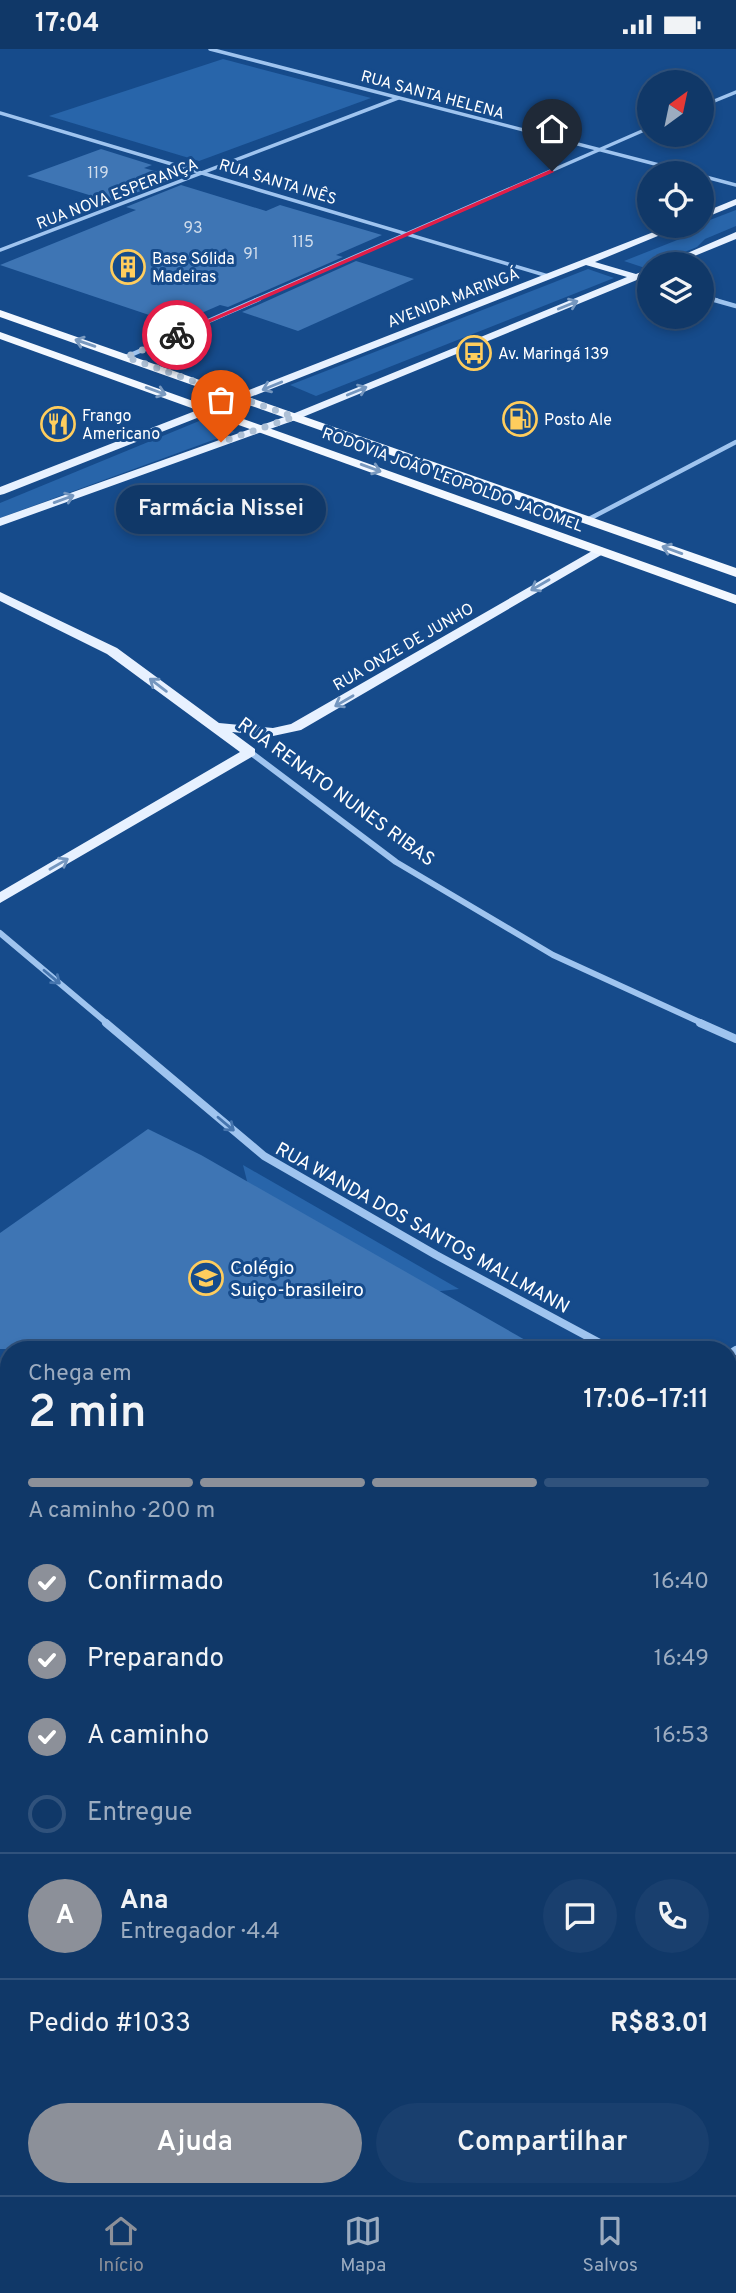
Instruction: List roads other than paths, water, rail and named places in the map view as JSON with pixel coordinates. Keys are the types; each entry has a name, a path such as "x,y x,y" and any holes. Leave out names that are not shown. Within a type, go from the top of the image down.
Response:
{"highway":[{"name":"RODOVIA JOÃO LEOPOLDO JACOMEL","path":"0,313 736,573"},
{"name":"RODOVIA JOÃO LEOPOLDO JACOMEL","path":"0,335 736,600"}],"main road":[{"path":"714,211 736,202"},
{"path":"696,252 736,235"},
{"name":"AVENIDA MARINGÁ","path":"0,491 647,238"},
{"path":"586,262 637,277"},
{"path":"0,522 294,417 637,277"},
{"name":"RUA ONZE DE JUNHO","path":"213,725 273,732 296,727 599,551"},
{"name":"RUA RENATO NUNES RIBAS","path":"0,596 112,651 250,752"},
{"path":"0,898 250,752"}],"street":[{"name":"RUA SANTA HELENA","path":"210,49 643,161"},
{"path":"714,101 736,92"},
{"name":"RUA NOVA ESPERANÇA","path":"0,250 399,98"},
{"name":"RUA SANTA INÊS","path":"0,113 548,276"},
{"path":"126,357 637,133"},
{"path":"714,179 736,185"},
{"path":"714,300 736,306"},
{"path":"587,520 736,442"},
{"name":"RUA RENATO NUNES RIBAS","path":"250,752 396,862 553,955 736,1039"},
{"name":"RUA WANDA DOS SANTOS MALLMANN","path":"0,933 264,1156 436,1255 596,1341"}],"place":[{"name":"Base Sólida Madeiras","path":"128,267"},
{"name":"Av. Maringá 139","path":"474,353"},
{"name":"Posto Ale","path":"520,419"},
{"name":"Frango Americano","path":"58,424"},
{"name":"Farmácia Nissei","path":"221,442"},
{"name":"Colégio Suiço-brasileiro","path":"206,1278"}]}
